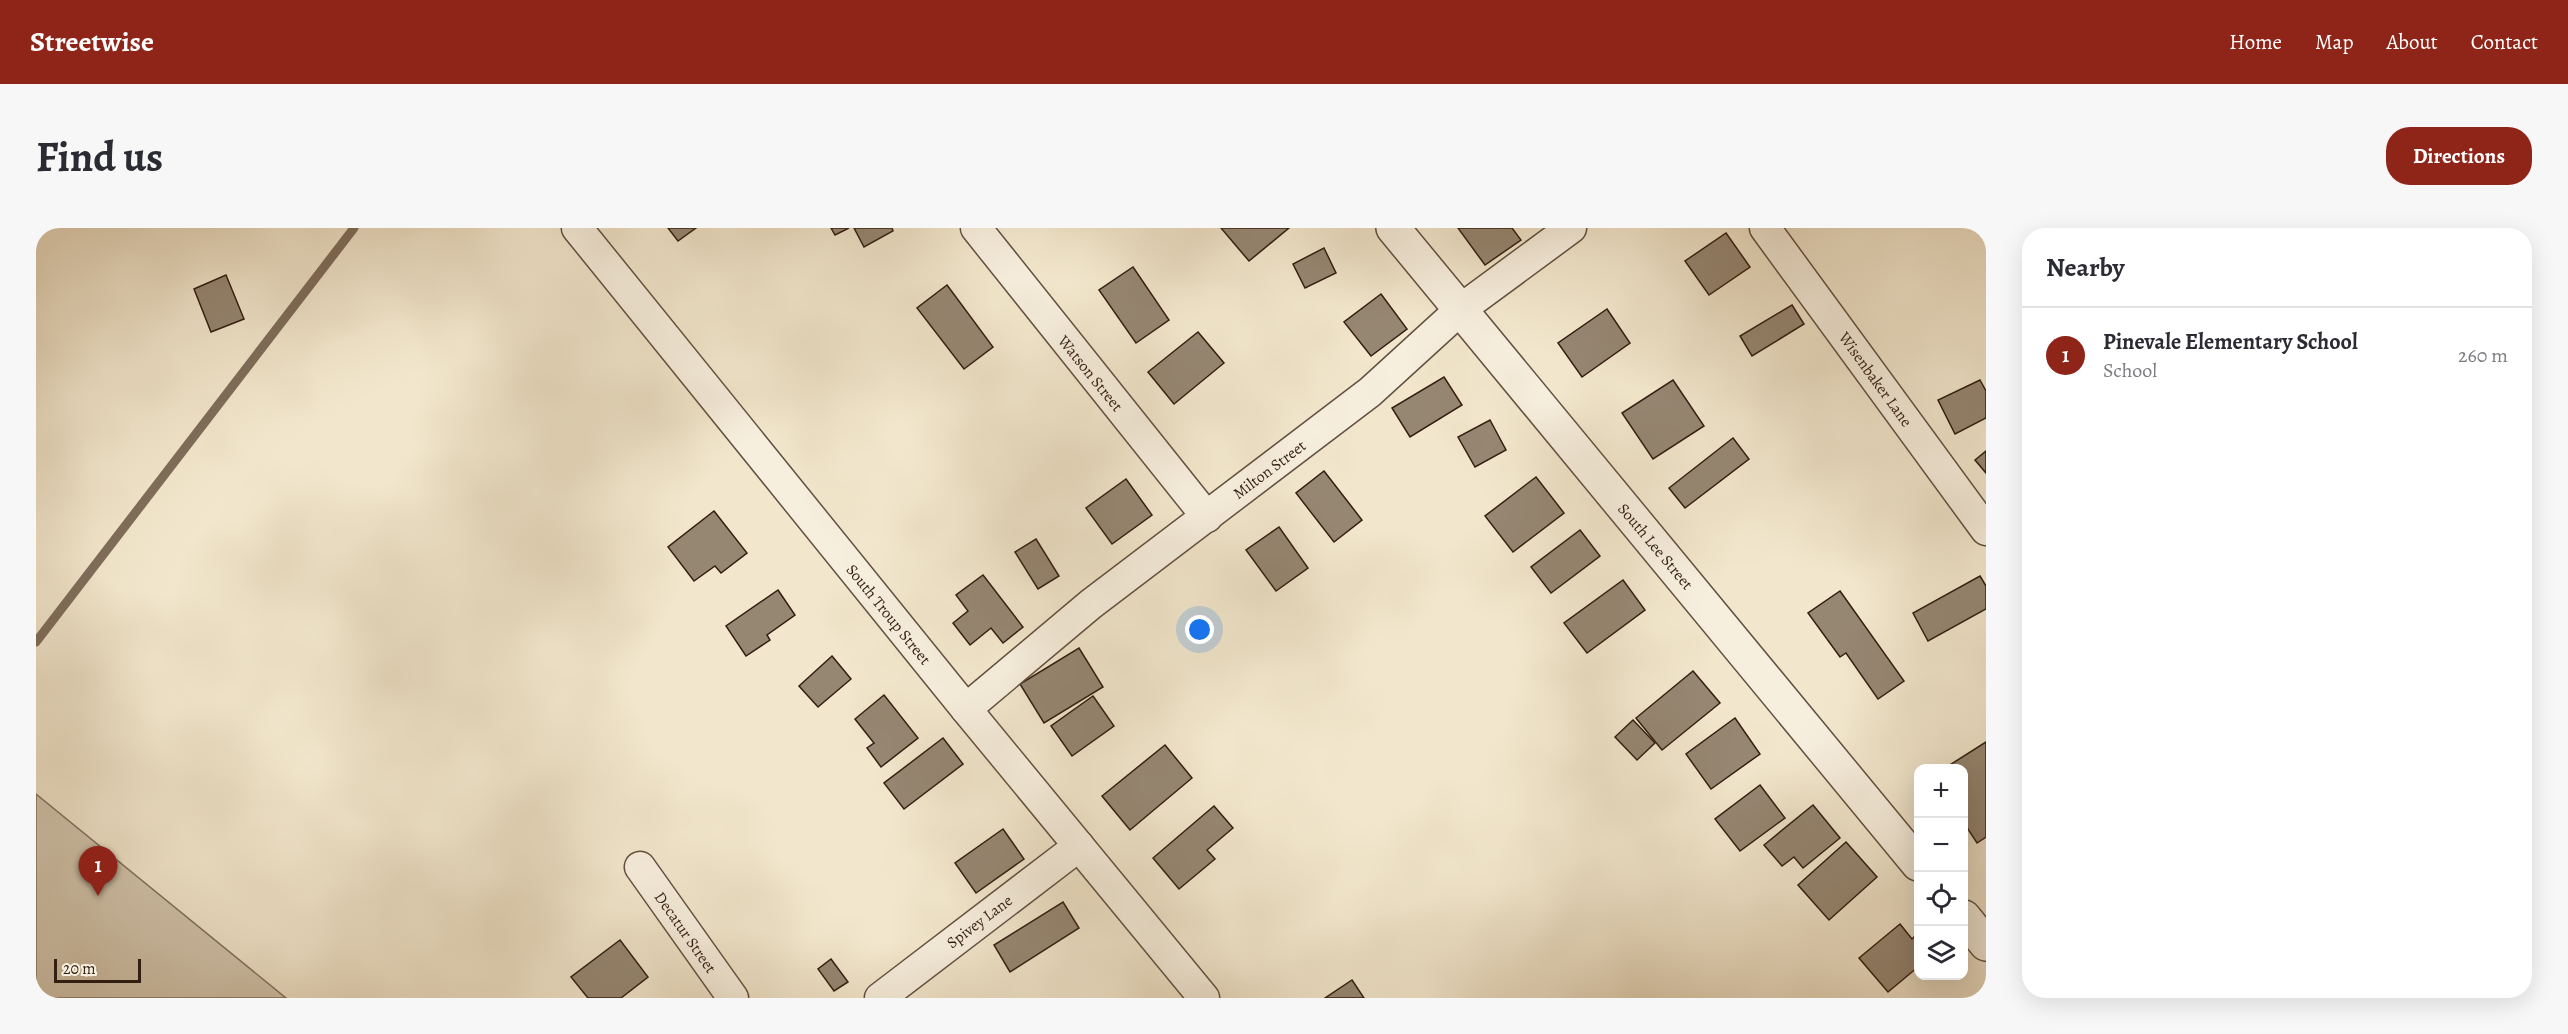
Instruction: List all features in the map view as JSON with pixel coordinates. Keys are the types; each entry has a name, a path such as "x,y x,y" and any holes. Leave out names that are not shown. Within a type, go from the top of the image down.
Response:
{"street":[{"name":"South Troup Street","path":"577,228 966,709 1204,998"},
{"name":"Watson Street","path":"976,228 1207,517"},
{"name":"South Lee Street","path":"1393,228 1569,438 1653,545 1914,859"},
{"name":"Milton Street","path":"966,709 1091,604 1370,392 1461,309 1571,228"},
{"name":"Wisenbaker Lane","path":"1765,228 1986,530"},
{"name":"Spivey Lane","path":"880,998 1079,846"},
{"name":"Decatur Street","path":"640,867 733,998"},
{"path":"1968,922 1986,944"}],"shaded area":[{"path":"36,794 286,998 36,998"}],"building":[{"path":"668,228 696,228 678,241"},
{"path":"831,228 849,228 835,235"},
{"path":"854,228 892,228 893,231 864,247"},
{"path":"1221,228 1289,228 1249,261"},
{"path":"1458,228 1512,228 1521,240 1485,265"},
{"path":"1726,233 1750,267 1709,295 1685,261"},
{"path":"1324,248 1336,273 1305,288 1293,264"},
{"path":"1133,267 1169,320 1136,343 1099,290"},
{"path":"226,275 244,319 211,332 194,289"},
{"path":"947,285 993,347 964,369 917,308"},
{"path":"1381,294 1407,329 1371,356 1344,322"},
{"path":"1792,305 1804,324 1752,356 1740,336"},
{"path":"1607,309 1630,343 1582,377 1558,343"},
{"path":"1198,332 1224,363 1174,404 1148,372"},
{"path":"1444,377 1462,405 1410,437 1392,408"},
{"path":"1673,380 1704,426 1653,459 1622,413"},
{"path":"1980,380 1986,391 1986,418 1955,434 1938,400"},
{"path":"1490,420 1506,450 1475,467 1458,437"},
{"path":"1733,438 1749,459 1685,508 1669,488"},
{"path":"1986,451 1986,473 1975,460"},
{"path":"1324,471 1362,520 1334,542 1296,493"},
{"path":"1536,477 1564,513 1513,552 1485,516"},
{"path":"1126,479 1152,515 1112,544 1086,508"},
{"path":"714,511 747,553 721,573 715,566 694,581 668,547"},
{"path":"1279,527 1308,568 1276,591 1246,550"},
{"path":"1580,530 1600,556 1551,593 1531,567"},
{"path":"1036,539 1059,576 1038,589 1015,552"},
{"path":"983,575 1023,627 1003,643 991,628 970,645 953,623 968,611 956,595"},
{"path":"1980,576 1986,586 1986,609 1928,641 1913,613"},
{"path":"1623,580 1645,610 1587,653 1564,623"},
{"path":"778,590 795,615 767,635 770,640 746,656 726,626"},
{"path":"1840,591 1904,681 1878,699 1846,653 1840,657 1808,613"},
{"path":"1079,648 1103,687 1044,723 1020,684"},
{"path":"832,656 851,679 818,707 799,686"},
{"path":"1693,671 1720,703 1662,750 1636,718"},
{"path":"884,695 918,738 881,767 867,748 874,743 855,719"},
{"path":"1093,696 1114,726 1072,756 1051,726"},
{"path":"1735,718 1760,754 1711,789 1686,754"},
{"path":"1633,720 1655,743 1637,760 1615,737"},
{"path":"943,738 963,764 904,809 884,783"},
{"path":"1986,742 1986,837 1977,843 1968,829 1968,764 1951,764"},
{"path":"1165,745 1192,778 1130,830 1102,796"},
{"path":"1760,785 1785,818 1740,851 1715,819"},
{"path":"1813,805 1840,838 1803,868 1794,857 1782,866 1764,845"},
{"path":"1214,806 1233,828 1207,850 1215,859 1179,889 1153,858"},
{"path":"1003,829 1024,859 976,893 955,863"},
{"path":"1846,842 1877,877 1829,920 1798,885"},
{"path":"1063,902 1079,928 1010,972 994,945"},
{"path":"1900,924 1912,939 1914,937 1914,970 1888,992 1859,958"},
{"path":"620,940 648,977 621,998 588,998 571,977"},
{"path":"831,959 848,982 834,991 818,969"},
{"path":"1352,980 1364,998 1325,998"}],"waterway":[{"path":"36,642 354,228"}],"place":[{"name":"Pinevale Elementary School","path":"98,896"}]}
